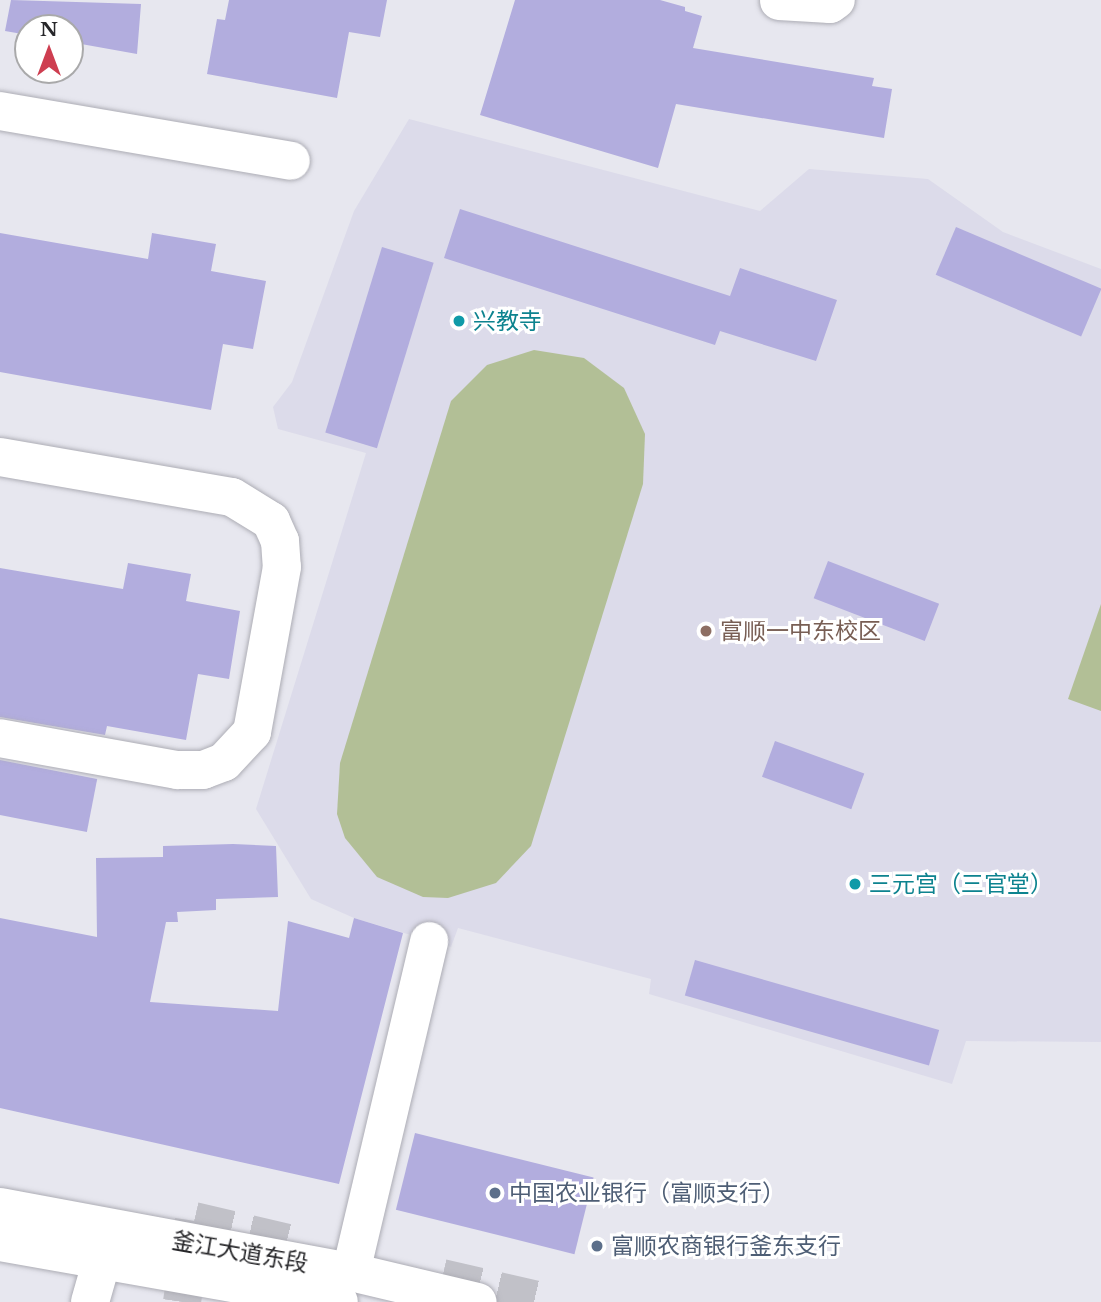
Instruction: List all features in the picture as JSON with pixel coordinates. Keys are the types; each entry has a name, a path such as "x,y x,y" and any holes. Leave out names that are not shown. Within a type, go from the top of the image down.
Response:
{"main road":[{"path":"779,1 830,4 836,0"},
{"path":"0,111 291,161"},
{"path":"0,457 232,497 271,521 280,541 282,567 252,732 224,762 203,770 177,770 0,738"},
{"path":"345,1287 429,940"},
{"name":"釜江大道东段","path":"0,1207 345,1287"},
{"name":"釜江大道东段","path":"0,1242 102,1260 478,1302"},
{"path":"90,1302 102,1260"}],"shaded area":[{"name":"富顺一中东校区","path":"409,119 760,211 809,169 928,179 1003,232 1101,269 1101,1042 966,1041 952,1084 649,994 651,979 458,928 451,947 354,918 311,899 256,809 366,453 278,429 273,407 292,382 354,211"}],"green space":[{"path":"534,350 584,358 624,388 645,434 643,484 531,846 496,883 448,898 423,897 377,877 345,838 337,814 340,763 451,401 487,365"},
{"path":"1101,604 1101,711 1068,699"}],"building":[{"path":"11,0 141,4 137,54 84,45 84,14 14,14 14,33 5,31"},
{"path":"229,0 387,0 380,37 349,32 337,98 207,74 217,19 225,20"},
{"path":"515,0 660,0 685,7 685,11 702,16 693,48 874,78 872,86 892,89 884,138 676,104 658,168 480,115"},
{"path":"460,209 730,296 740,268 837,300 816,361 720,331 715,345 444,258"},
{"path":"956,227 1101,289 1081,337 936,275"},
{"path":"0,233 148,259 152,233 216,244 211,271 266,281 253,349 223,344 211,410 0,372"},
{"path":"382,247 434,263 377,448 325,433"},
{"path":"828,561 939,604 925,641 814,598"},
{"path":"128,563 191,574 186,601 240,611 229,679 198,674 186,740 107,726 105,735 0,717 0,568 123,589"},
{"path":"775,741 864,773 851,809 762,777"},
{"path":"0,760 97,779 87,832 0,815"},
{"path":"163,846 276,846 278,897 216,899 216,910 177,912 178,922 166,922 150,1002 278,1011 288,921 349,938 354,918 403,933 339,1184 0,1108 0,918 97,937 96,858 163,857"},
{"path":"695,960 939,1030 929,1066 685,996"},
{"name":"中国农业银行（富顺支行）","path":"415,1133 594,1178 574,1254 396,1210"}],"tunnel":[{"path":"182,1302 194,1221 292,1244"},
{"path":"442,1278 546,1302"}],"place":[{"name":"兴教寺","path":"459,321"},
{"name":"富顺一中东校区","path":"706,631"},
{"name":"三元宫（三官堂）","path":"855,884"},
{"name":"中国农业银行（富顺支行）","path":"495,1193"},
{"name":"富顺农商银行釜东支行","path":"597,1246"}]}
